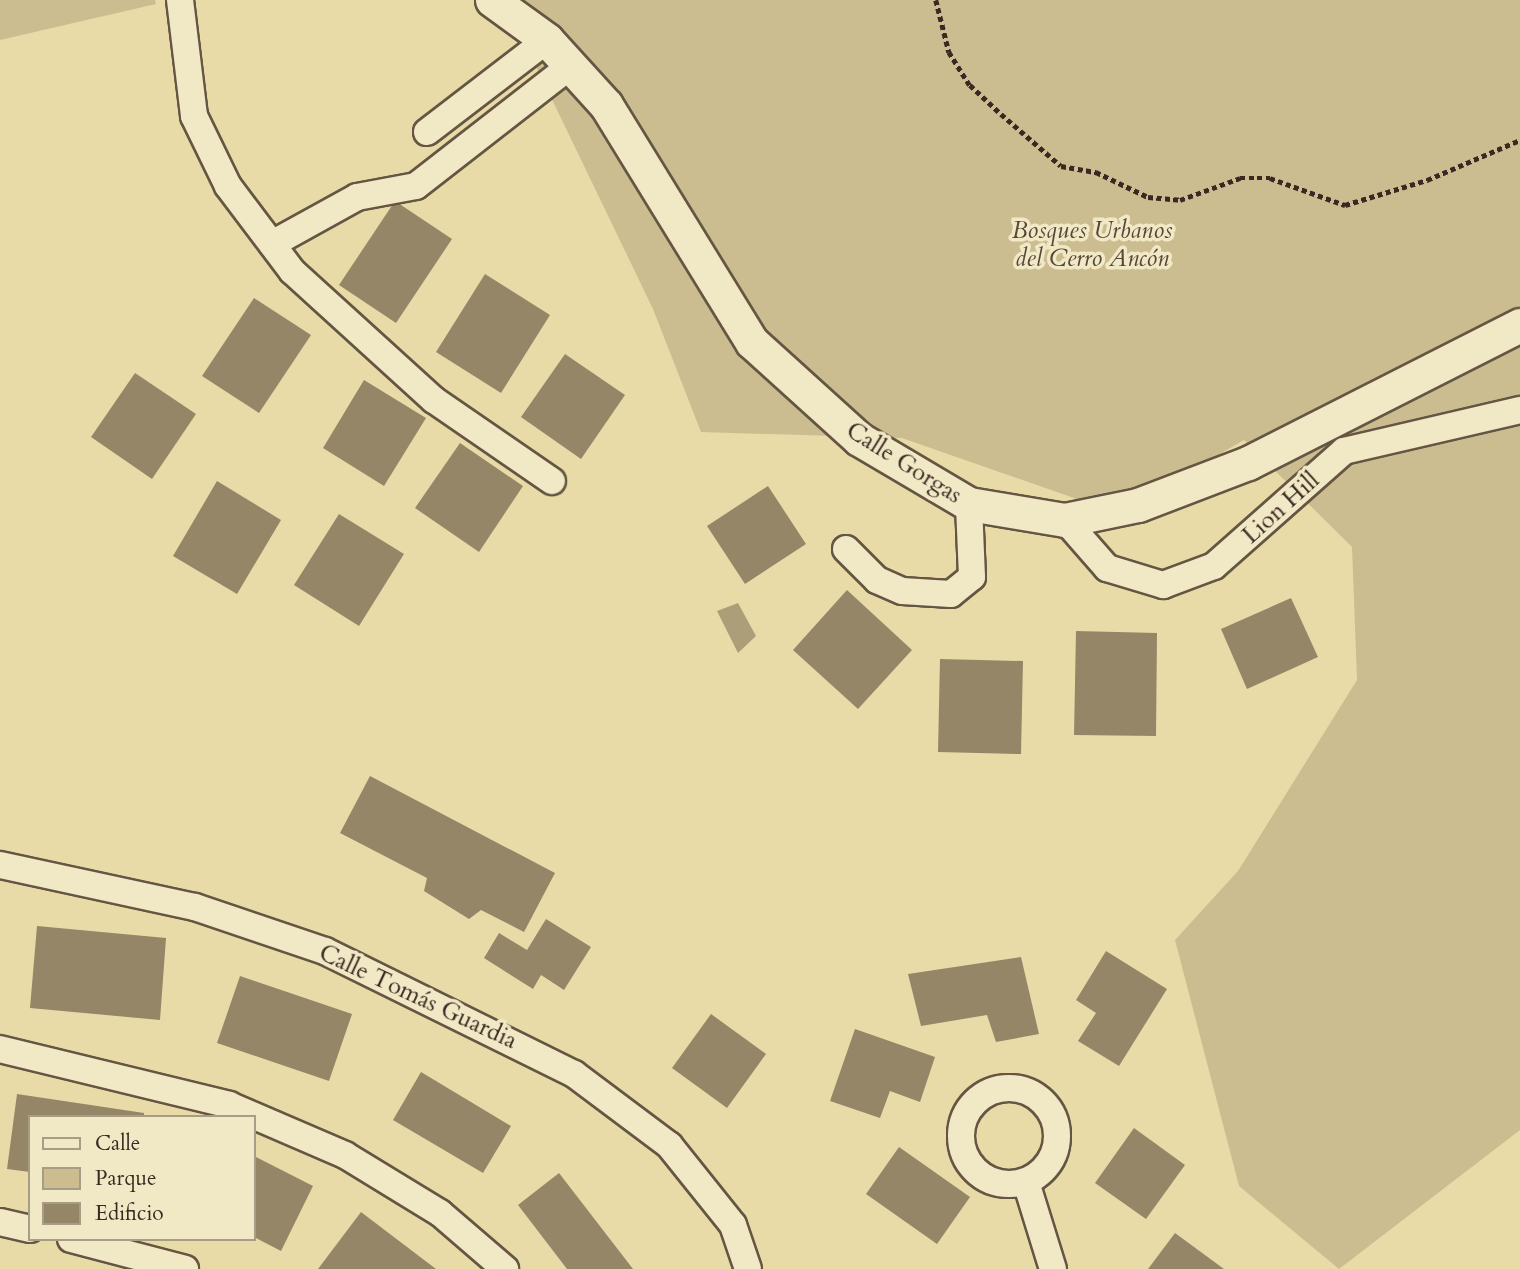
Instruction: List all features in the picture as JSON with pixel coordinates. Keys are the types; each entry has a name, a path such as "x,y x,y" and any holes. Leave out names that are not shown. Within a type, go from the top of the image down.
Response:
{"street":[{"path":"180,0 194,116 228,186 272,244 366,345 552,481"},
{"name":"Calle Gorgas","path":"492,0 547,40 606,105 752,342 859,439 969,504 1065,520 1138,505 1248,463 1520,325"},
{"path":"427,132 547,40"},
{"path":"272,244 357,197 416,186 570,66"},
{"name":"Lion Hill","path":"1065,520 1107,568 1163,585 1214,566 1344,451 1520,410"},
{"path":"846,549 877,580 902,591 951,594 971,577 969,504"},
{"name":"Calle Tomás Guardia","path":"0,865 195,907 325,951 562,1067 669,1145 733,1225 748,1269"},
{"path":"0,1049 229,1104 254,1115"},
{"path":"256,1116 333,1150 440,1213 505,1269"},
{"path":"1026,1182 1053,1269"},
{"path":"0,1222 28,1229"},
{"path":"79,1241 185,1269"}],"path":[{"path":"936,0 949,52 970,85 1001,114 1061,166 1096,172 1148,197 1180,200 1240,178 1270,178 1345,205 1427,180 1520,141"}],"green space":[{"path":"0,0 155,0 156,4 0,40"},
{"name":"Bosques Urbanos del Cerro Ancón","path":"504,0 1520,0 1520,1130 1339,1269 1239,1186 1175,940 1238,871 1357,680 1352,547 1244,440 1117,513 902,438 701,432 653,309"}],"shaded area":[{"path":"738,603 756,636 738,653 717,611"}],"building":[{"path":"395,201 452,239 396,323 339,285"},
{"path":"485,274 550,315 501,393 436,352"},
{"path":"254,298 311,335 259,413 202,376"},
{"path":"565,354 625,395 581,459 521,417"},
{"path":"135,373 196,414 152,479 91,437"},
{"path":"364,380 426,418 384,486 323,448"},
{"path":"460,443 523,486 479,552 415,508"},
{"path":"217,481 281,520 237,594 173,556"},
{"path":"768,486 806,544 745,584 707,526"},
{"path":"339,514 404,554 359,626 294,585"},
{"path":"847,590 912,650 858,709 793,650"},
{"path":"1291,598 1318,657 1247,689 1221,629"},
{"path":"1076,631 1157,633 1156,736 1074,735"},
{"path":"940,659 1023,661 1021,754 938,752"},
{"path":"370,776 555,873 524,932 481,910 469,919 424,891 427,878 340,833"},
{"path":"546,919 591,947 564,990 541,975 533,989 484,958 499,933 527,950"},
{"path":"37,926 166,938 160,1020 30,1008"},
{"path":"1106,951 1167,989 1119,1066 1078,1041 1096,1013 1076,1000"},
{"path":"1021,957 1039,1034 996,1042 987,1015 921,1026 908,974"},
{"path":"240,976 352,1014 329,1081 217,1043"},
{"path":"711,1014 766,1054 727,1108 672,1068"},
{"path":"855,1029 935,1057 920,1102 890,1091 880,1118 830,1101"},
{"path":"421,1072 511,1126 483,1173 393,1120"},
{"path":"17,1094 144,1113 28,1115 28,1172 7,1169"},
{"path":"1134,1128 1185,1165 1146,1219 1095,1183"},
{"path":"899,1147 970,1197 937,1244 866,1194"},
{"path":"256,1157 313,1186 281,1251 256,1238"},
{"path":"559,1173 633,1269 567,1269 518,1205"},
{"path":"361,1212 436,1269 318,1269"},
{"path":"1175,1233 1224,1269 1148,1269"}]}
